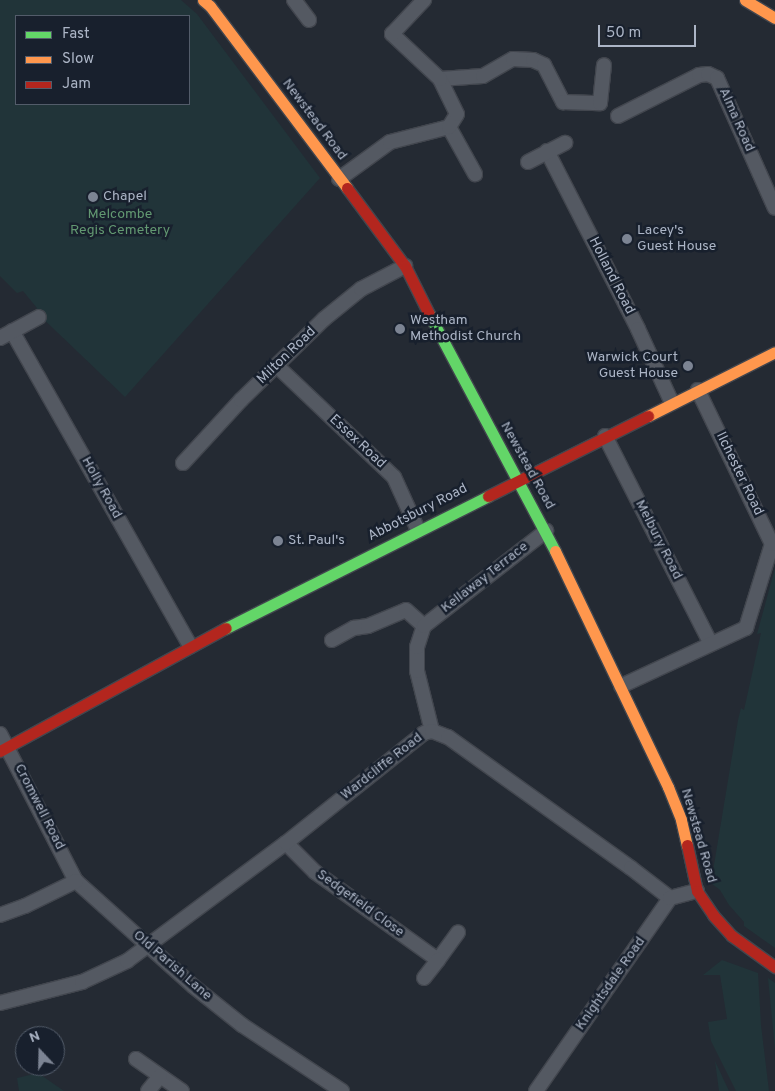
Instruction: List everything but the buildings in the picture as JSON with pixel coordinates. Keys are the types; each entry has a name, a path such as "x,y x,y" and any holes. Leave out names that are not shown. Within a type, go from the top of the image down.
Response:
{"main road":[{"name":"Newstead Road","path":"203,0 210,6 404,266 453,362 546,531 621,686 668,787 681,820 697,891 713,915 732,936 775,966"},
{"path":"745,0 775,18"},
{"name":"Abbotsbury Road","path":"4,749 190,646 775,352"}],"street":[{"path":"294,0 309,20"},
{"path":"339,179 390,142 450,127 457,114 440,79 392,34 424,0"},
{"path":"440,79 483,76 513,59 533,60 544,65 564,102 600,103 604,65"},
{"name":"Alma Road","path":"618,116 699,75 708,74 717,78 775,208"},
{"path":"450,127 475,174"},
{"path":"528,162 564,142"},
{"name":"Holland Road","path":"547,151 638,329 672,403"},
{"name":"Milton Road","path":"183,463 241,400 324,319 361,289 404,266"},
{"path":"6,334 38,317"},
{"name":"Holly Road","path":"6,334 190,646"},
{"name":"Essex Road","path":"277,366 394,477 418,530"},
{"name":"Ilchester Road","path":"621,686 746,628 772,544 698,390"},
{"name":"Melbury Road","path":"606,436 711,644"},
{"name":"Kellaway Terrace","path":"424,626 546,531"},
{"path":"332,640 354,628 368,626 406,610 424,626 417,648 417,671 432,731"},
{"name":"Wardcliffe Road","path":"0,1003 82,982 127,961 286,843 424,733 432,731 448,737 670,898"},
{"name":"Cromwell Road","path":"0,734 4,749 76,881"},
{"name":"Sedgefield Close","path":"286,843 315,872 438,960"},
{"path":"0,915 25,906 76,881"},
{"name":"Old Parish Lane","path":"76,881 193,986 242,1025 342,1091"},
{"path":"670,898 697,891"},
{"name":"Knightsdale Road","path":"536,1091 670,898"},
{"path":"424,978 458,932"},
{"path":"136,1059 182,1091"},
{"path":"148,1091 160,1076"}],"green space":[{"name":"Melcombe Regis Cemetery","path":"0,0 181,0 197,14 320,178 125,397 35,311 37,308 23,291 17,293 0,276"},
{"path":"775,568 775,948 744,926 744,922 729,905 720,890 711,883 738,720 741,708 744,710 761,633 757,634"},
{"path":"722,960 758,973 761,1025 769,1091 736,1091 711,1041 708,1022 727,1019 720,975 703,975"},
{"path":"768,978 775,983 775,1049"},
{"path":"715,1061 729,1091 719,1091"},
{"path":"42,1076 64,1091 19,1091 17,1078"}],"traffic: fast":[{"path":"429,314 555,551"},
{"path":"226,628 488,496"}],"traffic: slow":[{"path":"203,0 210,6 347,188"},
{"path":"745,0 775,18"},
{"path":"648,416 775,352"},
{"path":"555,551 668,787 681,820 687,845"}],"traffic: jam":[{"path":"347,188 405,266 429,314"},
{"path":"488,496 648,416"},
{"path":"0,751 226,628"},
{"path":"687,845 697,891 713,915 732,936 775,967"}],"place":[{"name":"Chapel","path":"93,197"},
{"name":"Lacey's Guest House","path":"627,239"},
{"name":"Westham Methodist Church","path":"400,329"},
{"name":"Warwick Court Guest House","path":"688,366"},
{"name":"St. Paul's","path":"278,541"}]}
